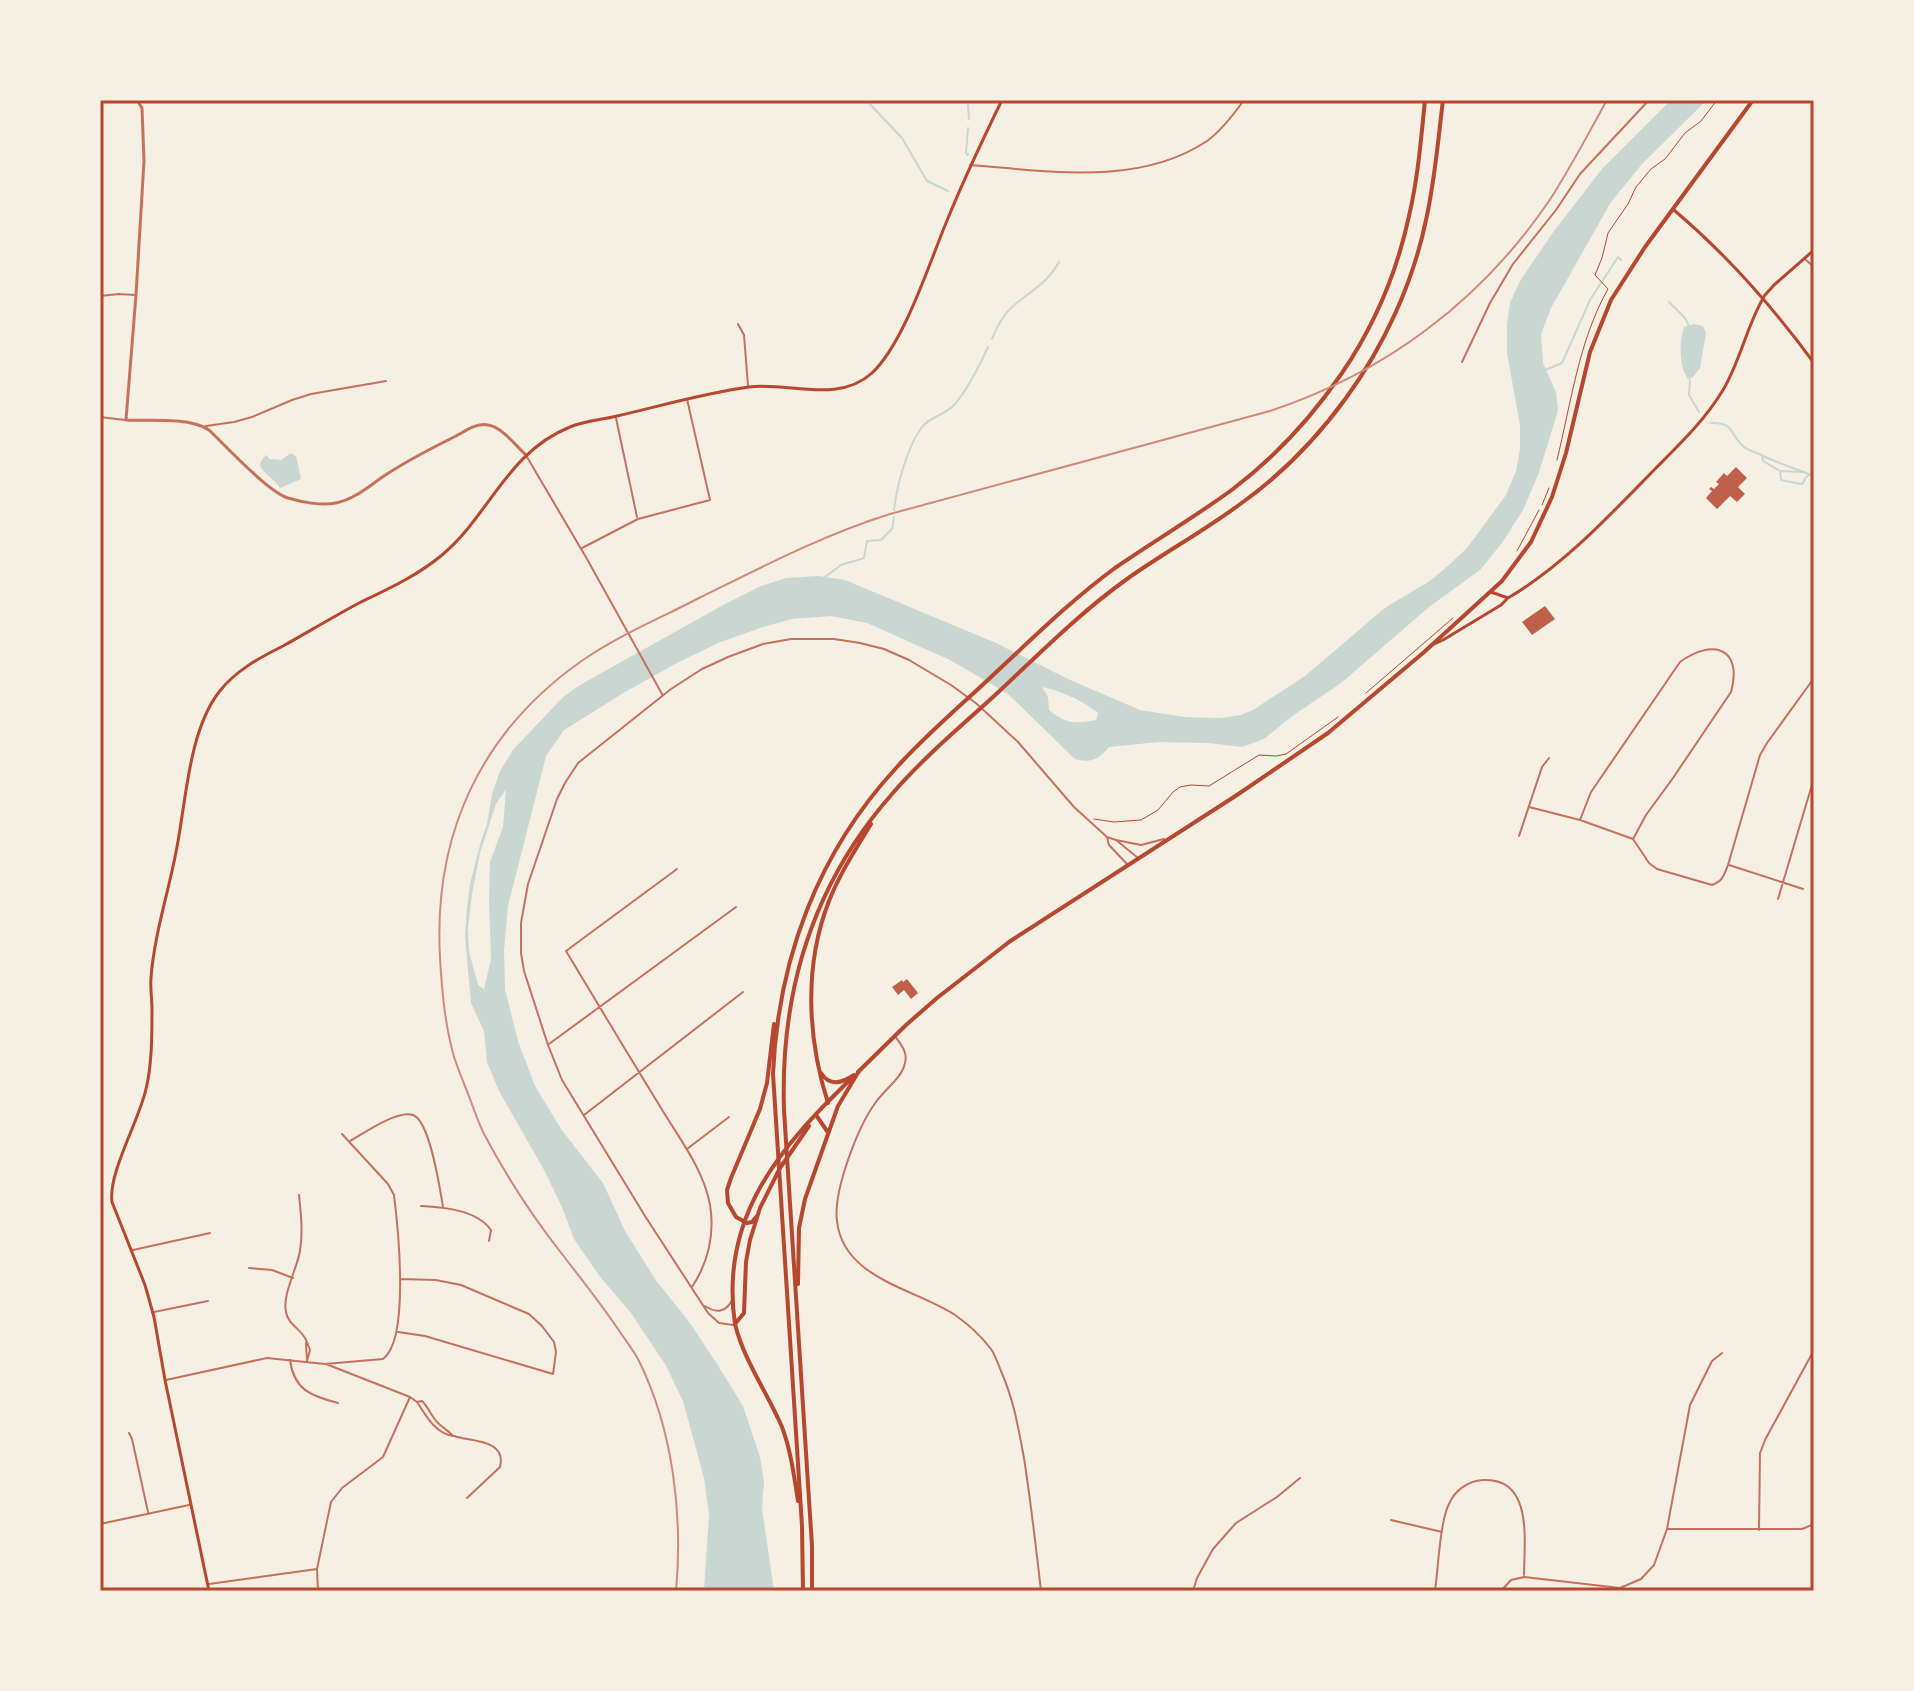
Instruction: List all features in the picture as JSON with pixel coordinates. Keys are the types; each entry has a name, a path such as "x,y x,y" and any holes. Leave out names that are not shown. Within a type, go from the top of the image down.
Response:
{"main road":[{"path":"209,1591 153,1312 111,1192 146,1091 150,1069 151,976 203,716 220,690 248,665 413,576 441,556 465,532 509,472 552,436 573,426 686,398 748,387 832,391 871,373 889,351 907,317 969,165 1002,100"},
{"path":"757,1216 752,1222 743,1222 736,1217 730,1209 727,1190 763,1100 772,1032 802,919 839,843 895,768 1053,620 1112,571 1232,490 1260,467 1311,415 1342,374 1378,310 1396,265 1410,215 1425,100"},
{"path":"812,1591 812,1546 783,1074 790,1002 816,914 831,881 860,834 906,778 1092,606 1257,492 1292,461 1345,399 1392,320 1418,254 1427,218 1443,100"},
{"path":"802,1526 785,1437 745,1355 735,1324 732,1299 733,1261 743,1222 775,1165 793,1140 859,1071 963,976 1016,937 1316,743 1434,644 1507,576 1528,547 1549,505 1566,453 1590,352 1607,308 1628,271 1753,100"},
{"path":"1672,209 1699,231 1763,298 1814,363"},
{"path":"1434,644 1501,605 1589,536 1705,417 1729,380 1763,298 1814,250"},
{"path":"1491,592 1508,598"},
{"path":"828,1103 812,1030 813,966 828,904 841,874 882,805"},
{"path":"780,1000 773,1074 802,1526 803,1590"},
{"path":"817,1060 823,1077 830,1082 844,1081 859,1071"},
{"path":"797,1315 801,1219 808,1189 841,1099 859,1071"},
{"path":"816,1115 827,1129 826,1137"},
{"path":"735,1324 744,1313 746,1262 757,1216 776,1177 816,1115"}],"street":[{"path":"126,420 144,161 142,108 137,100"},
{"path":"969,165 1073,173 1130,169 1180,156 1209,139 1244,100"},
{"path":"1462,362 1513,264 1580,174 1649,100"},
{"path":"1805,259 1814,267"},
{"path":"100,296 136,295"},
{"path":"738,324 744,335 748,387"},
{"path":"204,427 252,417 311,394 386,381"},
{"path":"580,548 638,519 710,500 686,398"},
{"path":"100,417 188,422 204,427 265,483 285,497 335,504 354,497 422,453 487,424 499,430 526,455 663,695"},
{"path":"615,417 638,519"},
{"path":"735,1324 715,1321 701,1302 583,1115 562,1080 527,980 521,953 522,912 531,874 554,807 573,769 663,695 715,663 763,644 791,639 860,643 884,649 938,676 988,714 1018,742 1074,807 1107,837 1141,845 1169,839"},
{"path":"1580,820 1591,792 1680,662 1710,648 1728,653 1735,669 1731,692 1646,815 1633,839"},
{"path":"1529,807 1580,820 1633,839 1649,863 1657,869 1712,885 1719,883 1728,865 1760,755 1814,678"},
{"path":"1519,836 1542,767 1549,758"},
{"path":"1778,899 1814,778"},
{"path":"1107,837 1109,845 1128,865"},
{"path":"1116,840 1139,858"},
{"path":"1728,865 1803,889"},
{"path":"677,869 566,951 705,1186 710,1203 711,1240 700,1274 691,1288"},
{"path":"548,1045 736,907"},
{"path":"583,1115 743,992"},
{"path":"895,1036 905,1052 906,1062 874,1104 861,1127 839,1191 836,1212 838,1229 849,1252 862,1266 956,1316 979,1335 992,1351 1013,1398 1030,1497 1041,1591"},
{"path":"349,1142 391,1119 415,1115 421,1121 431,1149 443,1207"},
{"path":"686,1150 729,1117"},
{"path":"325,1364 383,1359 390,1355 397,1331 401,1279 394,1195 388,1184 342,1134"},
{"path":"299,1195 301,1240 285,1311 289,1320 305,1336 310,1350 307,1361"},
{"path":"421,1206 443,1207 483,1221 491,1230 489,1241"},
{"path":"131,1251 210,1233"},
{"path":"249,1268 272,1270 293,1278"},
{"path":"397,1331 439,1339 553,1374 554,1342 529,1314 461,1285 436,1280 401,1279"},
{"path":"701,1302 719,1311 726,1308 732,1299"},
{"path":"153,1312 208,1301"},
{"path":"1759,1530 1760,1453 1814,1350"},
{"path":"1501,1591 1511,1580 1524,1577 1620,1588 1641,1579 1654,1565 1667,1529 1690,1405 1712,1361 1722,1353"},
{"path":"165,1380 267,1358 290,1359 325,1364 410,1397 417,1402 434,1428 448,1436 482,1441 498,1451 502,1460 500,1467 467,1498"},
{"path":"290,1359 298,1385 309,1393 338,1403"},
{"path":"318,1591 317,1569 331,1502 342,1488 383,1457 410,1397"},
{"path":"129,1433 148,1514"},
{"path":"1193,1591 1213,1549 1236,1523 1300,1478"},
{"path":"1435,1591 1447,1507 1454,1494 1466,1484 1480,1480 1494,1481 1508,1487 1518,1497 1524,1525 1524,1577"},
{"path":"100,1524 190,1504"},
{"path":"1391,1520 1443,1532"},
{"path":"1667,1529 1802,1529 1814,1524"},
{"path":"208,1584 317,1569"},
{"path":"1588,1591 1589,1585"}],"path":[{"path":"1557,460 1580,363 1594,318 1608,289 1595,274 1606,235 1651,169 1665,159 1717,100"},
{"path":"1513,557 1536,517 1550,484"},
{"path":"1358,700 1456,615"},
{"path":"1089,821 1141,820 1158,810 1178,788 1209,786 1259,755 1286,754 1343,713"}],"shaded area":[{"path":"1671,100 1707,100 1642,164 1611,202 1551,308 1541,334 1543,363 1556,392 1558,411 1538,475 1523,510 1502,543 1480,570 1429,607 1341,683 1264,739 1242,747 1159,742 1109,747 1094,759 1075,759 1008,694 976,675 867,623 831,616 792,619 763,627 718,643 675,664 564,730 546,756 508,906 505,990 518,1041 535,1086 561,1129 603,1183 625,1231 655,1279 690,1323 743,1406 760,1457 764,1481 762,1508 774,1591 704,1591 709,1514 704,1478 683,1401 665,1364 631,1313 601,1278 574,1239 543,1168 499,1091 487,1062 484,1031 471,1003 465,936 470,884 492,794 500,771 513,750 563,697 580,685 761,586 786,578 818,576 845,580 996,643 1140,710 1184,717 1220,718 1253,710 1305,676 1386,607 1430,581 1467,548 1506,495 1516,471 1520,449 1520,425 1507,353 1510,303 1520,281 1554,231 1602,169","holes":["1042,687 1086,704 1098,713 1096,720 1076,722 1061,718 1049,710 1048,697","506,789 503,827 490,862 491,959 484,989 478,985 469,952 468,928 480,853 496,804"]},
{"path":"1694,324 1703,326 1706,333 1700,368 1688,379 1681,361 1681,339 1684,327"},
{"path":"291,453 296,456 301,479 280,488 260,465 266,455 270,459 281,460"}],"building":[{"path":"1736,467 1747,478 1738,487 1745,494 1737,502 1730,496 1717,509 1706,498 1712,491 1709,489 1714,489 1724,473 1727,476"},
{"path":"1545,606 1555,619 1532,635 1522,622"},
{"path":"907,979 918,993 911,999 904,990 898,995 892,987"}],"waterway":[{"path":"866,100 902,138 927,181 948,191"},
{"path":"969,119 970,100"},
{"path":"968,128 968,155"},
{"path":"1545,370 1562,363 1590,300 1618,257 1621,260"},
{"path":"992,339 1008,311 1042,283 1059,262"},
{"path":"1669,302 1690,328"},
{"path":"894,510 904,467 917,435 925,424 958,401 988,347"},
{"path":"1690,380 1689,395 1699,412"},
{"path":"1711,423 1728,427 1743,446 1762,455 1763,461 1780,471 1781,480 1801,484 1808,475 1814,474"},
{"path":"1763,456 1809,474"},
{"path":"1781,471 1802,472"},
{"path":"825,577 841,565 864,558 867,541 881,540 892,529 894,517"}],"railway":[{"path":"676,1591 678,1533 673,1473 651,1388 632,1350 540,1225 500,1163 478,1120 449,1035 440,958 440,913 445,869 455,828 471,789 491,753 517,719 547,688 583,660 640,627 769,563 890,514 1270,411 1353,376 1391,354 1461,301 1493,271 1522,237 1557,189 1607,100"}]}
